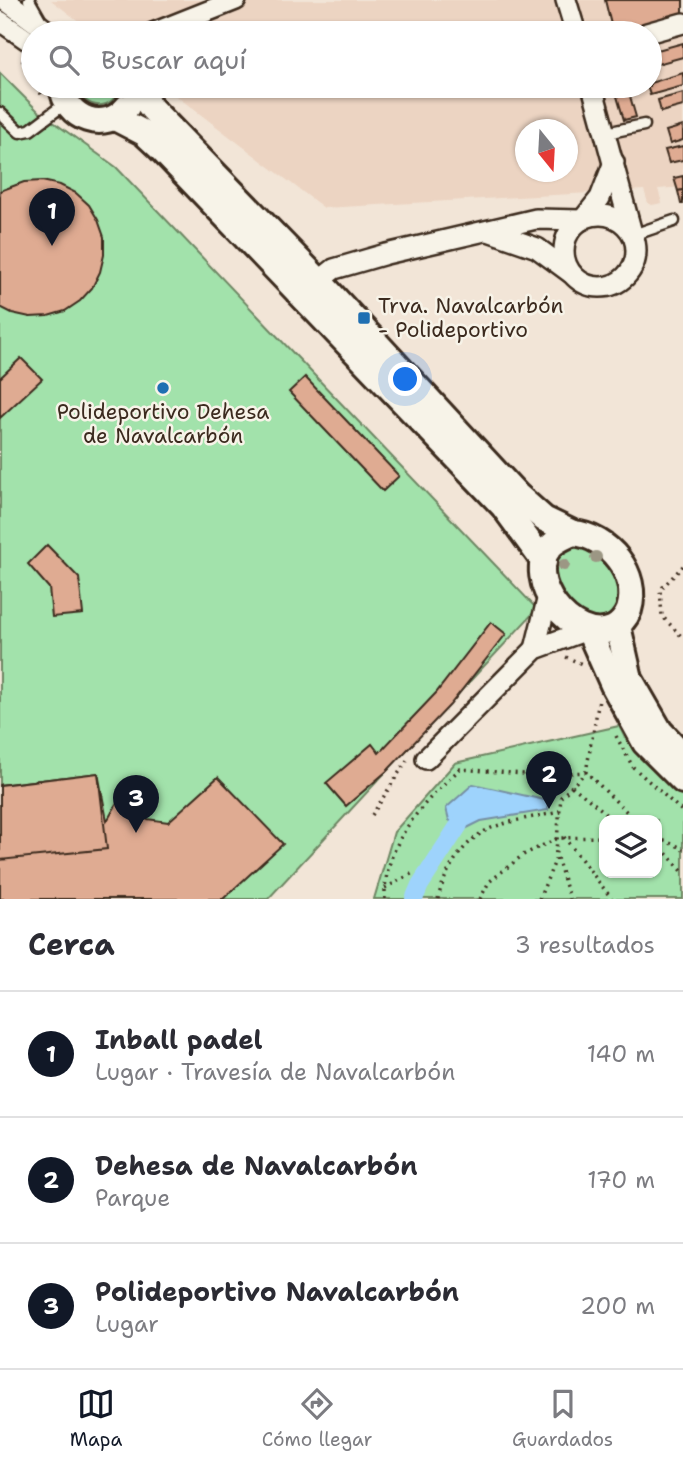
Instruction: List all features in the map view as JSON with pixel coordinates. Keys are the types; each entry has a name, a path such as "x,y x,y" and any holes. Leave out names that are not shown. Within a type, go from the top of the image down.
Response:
{"street":[{"path":"5,0 28,21"},
{"path":"185,21 236,0"},
{"path":"566,0 572,21"},
{"path":"0,21 21,28"},
{"path":"662,29 683,23"},
{"path":"59,102 93,122 115,118 125,110 132,98"},
{"path":"144,98 319,281 517,495 544,519 573,533 587,534 608,546 627,575 631,595 628,612 618,626 602,633 588,631 574,624 560,613 548,596 543,578 548,549 573,533"},
{"path":"488,231 537,248 582,283 599,288 616,284 631,271 637,252 596,98"},
{"path":"115,118 144,133 159,147 503,506 544,562"},
{"path":"571,273 564,259 564,244 571,229 600,198 614,162"},
{"path":"319,281 334,269 536,219 583,219 601,215 618,220 632,234"},
{"path":"535,649 548,596"},
{"path":"618,626 630,679 660,731 683,755"},
{"path":"420,755 535,649 588,631"},
{"path":"588,631 613,685 645,743 683,781"}],"lane":[{"path":"29,0 38,21"},
{"path":"0,113 20,132 30,130 59,102"},
{"path":"606,133 644,125"},
{"path":"632,234 674,221"}],"path":[{"path":"683,566 660,590 662,616 683,638"},
{"path":"535,649 546,663 567,657 585,666"},
{"path":"539,899 556,856 561,797 586,772 601,692"},
{"path":"372,815 406,761 420,755"},
{"path":"385,899 388,864 405,830 437,790 460,769 537,775 586,772 630,815"},
{"path":"572,786 606,815"},
{"path":"438,899 441,886 468,842 490,828 560,812"},
{"path":"558,830 612,899"},
{"path":"480,899 489,882 523,855 558,838 599,837"},
{"path":"662,842 683,850"},
{"path":"662,846 683,872"},
{"path":"556,856 570,899"},
{"path":"385,888 415,872"}],"shaded area":[{"path":"51,0 683,0 683,187 658,189 662,203 652,205 648,203 644,190 324,208 179,98 662,98 662,21 78,21"}],"green space":[{"name":"Polideportivo Dehesa de Navalcarbón","path":"0,73 21,94 21,98 25,98 38,111 116,167 537,609 268,899 0,899"},
{"path":"84,98 114,98 106,104 99,105"},
{"path":"568,545 597,553 610,567 622,596 613,613 599,619 589,617 573,606 559,589 553,561"},
{"path":"619,726 625,738 683,797 683,899 374,899 394,832 455,763"}],"water":[{"path":"473,784 549,801 548,810 481,821 465,829 449,820 446,808"}],"building":[{"path":"605,0 683,0 683,17 662,22 610,21"},
{"path":"683,43 683,57 662,63 662,49"},
{"path":"683,73 683,86 662,92 662,79"},
{"path":"683,93 683,106 661,112 658,100"},
{"path":"618,98 630,98 636,117 624,120"},
{"path":"683,126 683,140 670,144 666,131"},
{"path":"683,146 683,160 669,163 665,150"},
{"path":"683,176 683,190 678,191 674,178"},
{"path":"42,181 60,185 76,193 89,205 104,237 104,255 92,288 80,301 65,311 30,317 0,307 0,191 24,182"},
{"path":"683,190 683,204 681,204 678,191"},
{"path":"21,358 42,379 0,418 0,378"},
{"path":"305,377 399,476 383,491 289,392"},
{"path":"47,545 79,578 83,614 52,617 49,588 28,564"},
{"path":"491,622 506,634 450,705 387,771 346,806 326,783 372,744 379,753 436,693"},
{"path":"98,773 107,821 119,800 141,806 140,818 168,822 218,777 283,844 223,899 0,899 0,785"},
{"path":"98,773 107,849 0,860 0,785"}],"waterway":[{"path":"414,899 420,885 459,825"}],"place":[{"name":"Inball padel","path":"52,246"},
{"name":"Trva. Navalcarbón - Polideportivo","path":"364,318"},
{"name":"Polideportivo Dehesa de Navalcarbón","path":"163,388"},
{"name":"Dehesa de Navalcarbón","path":"549,809"},
{"name":"Polideportivo Navalcarbón","path":"136,833"}]}
